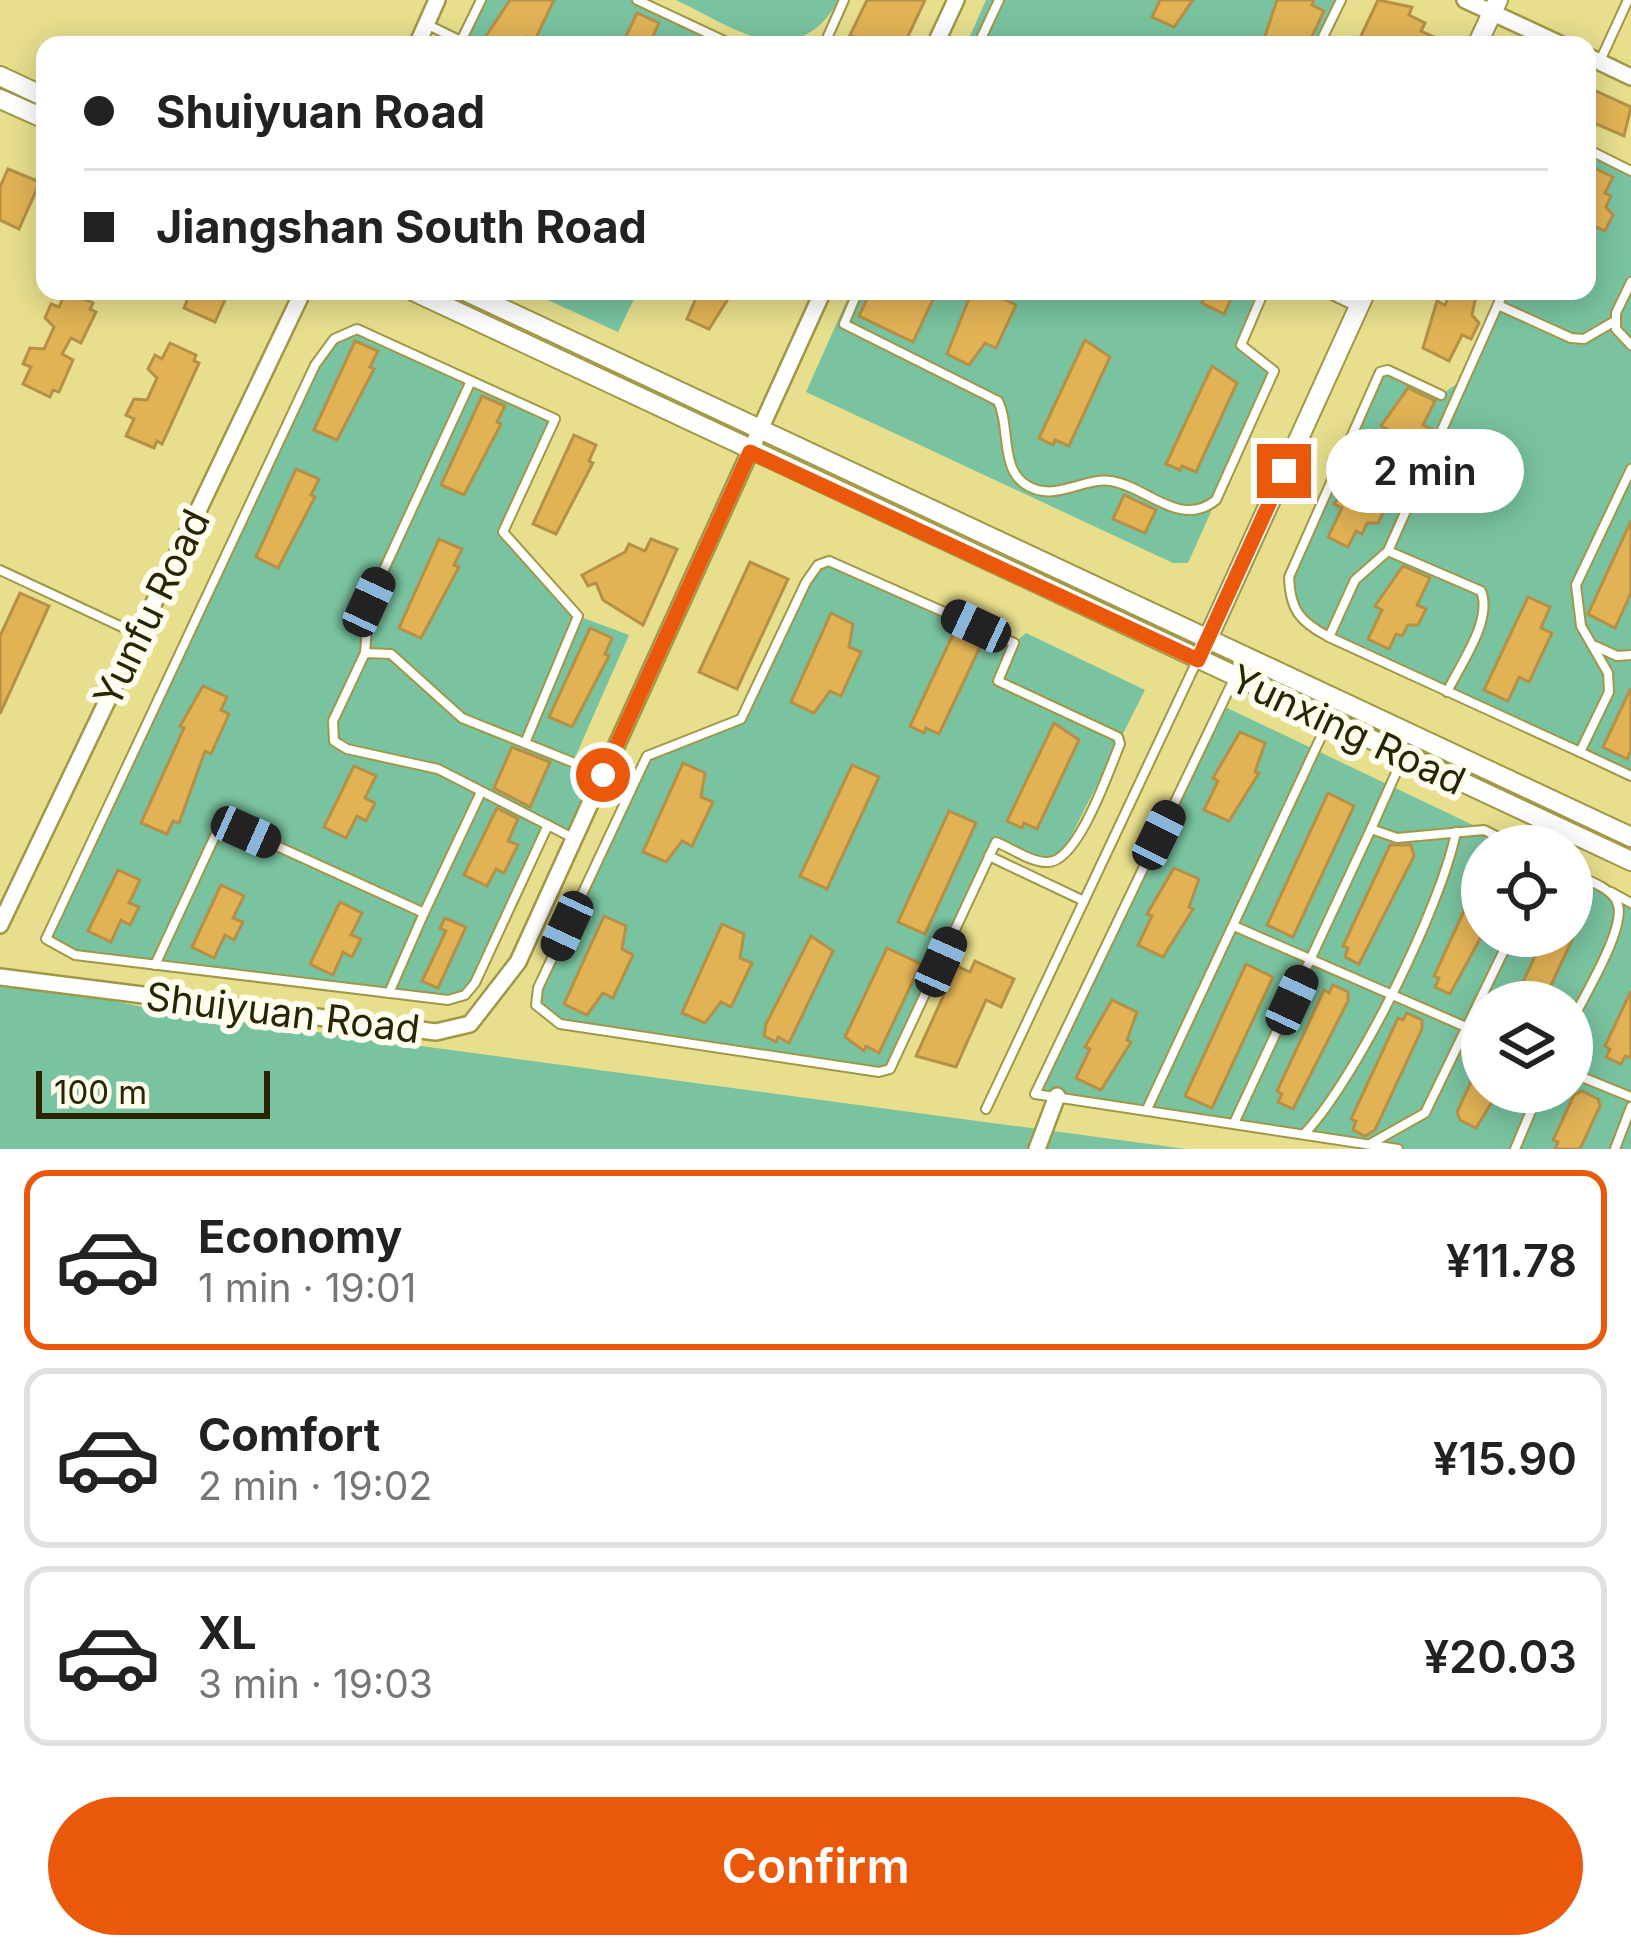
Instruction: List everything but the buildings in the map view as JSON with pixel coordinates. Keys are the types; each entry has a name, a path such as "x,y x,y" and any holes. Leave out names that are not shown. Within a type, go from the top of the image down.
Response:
{"street":[{"path":"421,36 437,0"},
{"path":"939,36 956,0"},
{"path":"1465,0 1495,6 1547,36"},
{"path":"1482,36 1495,6"},
{"path":"1596,60 1631,76"},
{"path":"0,76 36,93"},
{"path":"0,98 36,115"},
{"name":"Yunfu Road","path":"0,925 299,300"},
{"name":"Yunxing Road","path":"432,300 1631,861"},
{"name":"Yunxing Road","path":"484,300 1631,837"},
{"name":"Shuiyuan Road","path":"0,976 436,1032 470,1024 518,962 819,300"},
{"path":"1198,660 1362,300"},
{"path":"1037,1149 1058,1096"}],"lane":[{"path":"463,36 481,0"},
{"path":"637,0 714,36"},
{"path":"828,36 844,0"},
{"path":"982,36 999,0"},
{"path":"1323,36 1341,0"},
{"path":"1596,54 1628,0"},
{"path":"426,24 451,36"},
{"path":"1596,154 1631,171"},
{"path":"1631,282 1616,321 1616,329 1631,345"},
{"path":"854,300 844,324 998,400 1008,421 1008,461 1027,486 1050,492 1109,481 1187,512 1204,509 1216,500 1270,383 1272,364 1241,345 1260,300"},
{"path":"1329,637 1354,580 1388,551 1500,300"},
{"path":"1498,305 1571,338 1584,339 1616,321"},
{"path":"525,743 578,616 503,532 555,419 356,329 334,338 314,364 46,939 75,956 448,1000 465,995 548,825"},
{"path":"1441,395 1388,370 1379,372 1288,577 1289,602 1303,623 1329,637 1631,776"},
{"path":"470,381 369,602 365,653 333,721 334,741 347,749 438,769 574,838"},
{"path":"1580,752 1609,692 1595,646 1581,626 1576,585 1631,469"},
{"path":"1388,551 1481,591 1484,598 1482,618 1447,692"},
{"path":"818,565 846,567 1015,643 998,680 1118,737 1120,744 1073,847 1059,860 1045,863 996,842 989,856 890,1069 879,1072 560,1024 536,1005 538,988 647,756 741,719 818,565"},
{"path":"0,570 139,634"},
{"path":"1595,646 1617,656 1631,655"},
{"path":"365,653 391,654 462,718 603,775"},
{"path":"986,1109 1198,660"},
{"path":"1234,677 1036,1094 1148,1107 1398,1149"},
{"path":"1148,1107 1328,720"},
{"path":"1235,1122 1404,755"},
{"path":"388,993 481,791"},
{"path":"155,965 222,821 424,913"},
{"path":"1371,829 1397,838 1461,832"},
{"path":"1305,1134 1342,1088 1390,994 1450,864 1456,832"},
{"path":"989,856 1084,901"},
{"path":"1593,884 1631,903"},
{"path":"1591,981 1616,930 1618,906 1610,892"},
{"path":"1234,926 1461,1025"},
{"path":"1369,1144 1425,1113 1461,1042"},
{"path":"1593,1081 1631,1097"},
{"path":"1615,1149 1631,1107"},
{"path":"1515,1149 1530,1113"}],"green space":[{"path":"481,0 637,0 714,36 463,36"},
{"path":"676,0 839,0 822,23 803,36 742,32"},
{"path":"986,0 1341,0 1323,36 970,36"},
{"path":"1596,154 1631,171 1631,776 1303,623 1289,602 1294,560 1380,372 1388,370 1441,395 1465,378 1500,300 1596,300"},
{"path":"548,300 634,300 618,332"},
{"path":"847,300 1260,300 1244,336 1248,353 1272,364 1274,371 1188,563 1173,563 806,392"},
{"path":"357,329 555,419 503,532 578,616 629,635 573,762 603,775 574,838 549,826 465,995 448,1000 75,955 46,939 315,365 334,339"},
{"path":"829,561 1014,643 1026,633 1145,690 1059,860 1045,863 996,842 898,1059 879,1072 560,1024 541,1013 538,988 647,756 741,719 818,565"},
{"path":"1221,705 1473,825 1461,825 1461,957 1593,957 1593,884 1631,903 1631,1149 1398,1149 1035,1094"},
{"path":"0,978 168,1012 1186,1149 0,1149"}],"route":[{"path":"603,775 750,452 1198,660 1284,471"}]}
